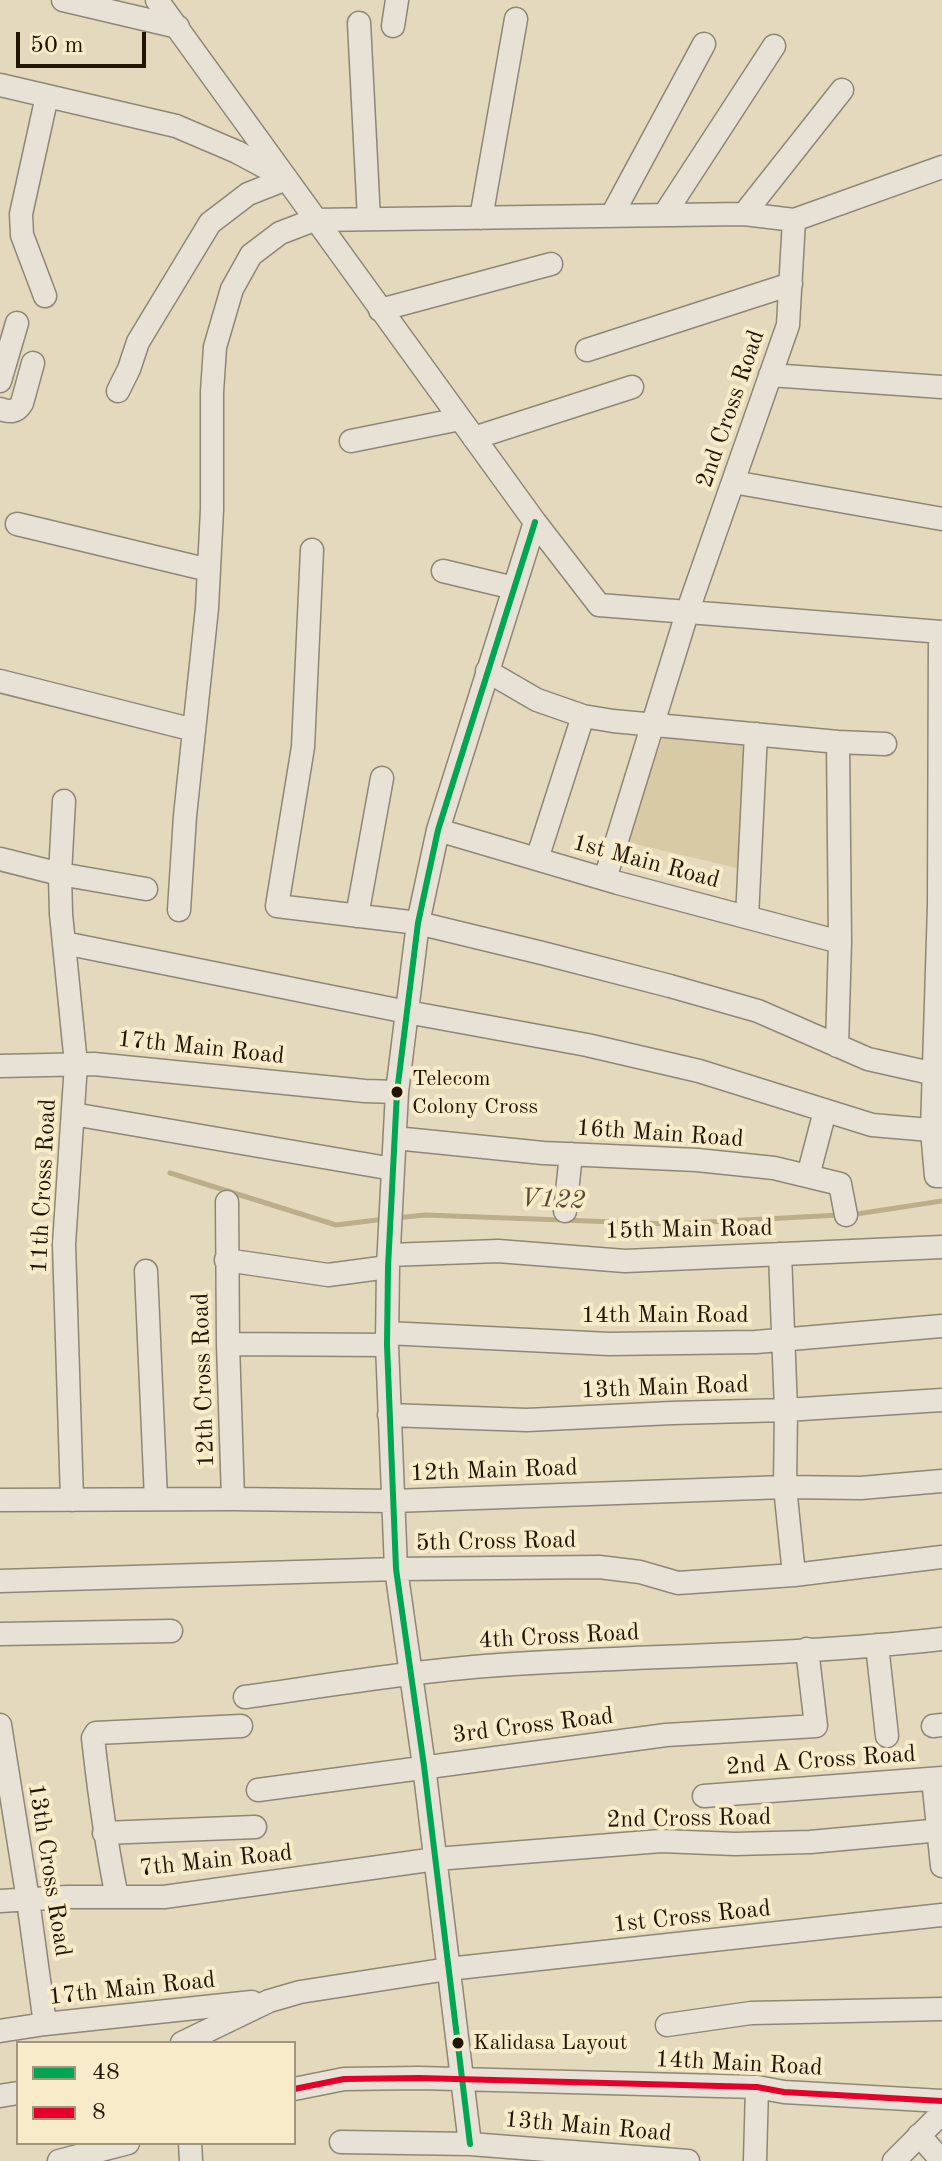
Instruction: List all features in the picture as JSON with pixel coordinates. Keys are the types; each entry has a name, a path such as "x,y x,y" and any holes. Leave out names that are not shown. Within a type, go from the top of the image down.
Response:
{"street":[{"path":"63,0 178,27"},
{"path":"157,0 314,220 599,605 941,632 940,904 935,1074 936,1176 942,1176"},
{"path":"393,26 397,0"},
{"path":"481,218 516,19"},
{"path":"359,23 369,219"},
{"path":"612,215 704,44"},
{"path":"664,215 774,46"},
{"path":"0,85 176,126 237,152 286,179"},
{"path":"744,214 842,90"},
{"path":"45,296 22,235 21,214 47,96"},
{"path":"179,910 209,570 215,347 232,289 251,255 280,233 314,220 744,214 794,220 942,167"},
{"path":"118,391 138,342 210,223 248,194 286,179"},
{"name":"2nd Cross Road","path":"605,879 688,610 788,325 794,220"},
{"path":"380,310 551,264"},
{"path":"587,350 791,284"},
{"path":"0,381 17,323"},
{"path":"0,409 11,412 19,409 33,363"},
{"path":"770,375 942,387"},
{"path":"474,438 632,387"},
{"path":"351,441 460,419"},
{"path":"733,482 942,519"},
{"path":"470,2144 436,1859 396,1569 387,1339 388,1261 397,1092 418,923 438,830 535,522"},
{"path":"17,524 209,570"},
{"path":"312,550 303,747 277,906 418,923 571,960 758,1011 868,1059 935,1074"},
{"path":"443,571 514,588"},
{"path":"487,671 537,700 583,716 654,725 885,744"},
{"path":"0,681 194,730"},
{"path":"537,859 583,716"},
{"path":"747,917 756,734"},
{"path":"837,1046 840,942 838,742"},
{"path":"357,916 382,778"},
{"name":"11th Cross Road","path":"64,801 61,914 76,1064 64,1244 72,1500"},
{"name":"1st Main Road","path":"438,830 840,942"},
{"path":"0,859 60,874 146,889"},
{"path":"64,943 587,1045 699,1071 872,1125 937,1131"},
{"name":"17th Main Road","path":"0,1066 94,1064 397,1092"},
{"path":"808,1176 825,1111"},
{"path":"73,1114 393,1169"},
{"name":"16th Main Road","path":"395,1138 774,1168 840,1184 846,1215"},
{"path":"565,1211 571,1154"},
{"name":"12th Cross Road","path":"227,1202 233,1499"},
{"name":"15th Main Road","path":"226,1260 328,1275 388,1261 498,1251 625,1261 942,1247"},
{"path":"780,1254 786,1410 785,1487 794,1575"},
{"path":"146,1271 156,1499"},
{"name":"14th Main Road","path":"228,1344 387,1339 609,1344 756,1342 942,1326"},
{"name":"13th Main Road","path":"389,1415 527,1420 786,1410 942,1400"},
{"name":"12th Main Road","path":"0,1500 393,1501 785,1487 861,1488 942,1481"},
{"name":"5th Cross Road","path":"0,1581 396,1569 599,1567 640,1572 678,1583 794,1575 942,1557"},
{"path":"0,1634 171,1631"},
{"name":"4th Cross Road","path":"245,1697 410,1673 498,1665 942,1639"},
{"path":"877,1645 887,1736"},
{"name":"3rd Cross Road","path":"258,1790 666,1735 816,1726 807,1649"},
{"name":"13th Cross Road","path":"0,1725 45,2024"},
{"path":"117,1897 104,1833 93,1738 96,1733 241,1726"},
{"path":"938,1778 942,1866"},
{"name":"2nd A Cross Road","path":"704,1796 938,1778"},
{"path":"104,1833 255,1827"},
{"name":"2nd Cross Road","path":"436,1859 661,1841 735,1844 810,1842 940,1830"},
{"name":"7th Main Road","path":"0,1901 164,1897 436,1859"},
{"name":"1st Cross Road","path":"448,1969 942,1915"},
{"path":"186,2041 269,2001 300,1992 448,1969"},
{"name":"17th Main Road","path":"0,2031 269,2001"},
{"path":"667,2025 751,2013 942,2009"},
{"name":"14th Main Road","path":"296,2089 344,2079 462,2079 757,2087 784,2092 942,2101"},
{"path":"755,2161 757,2087"},
{"path":"894,2161 942,2113"},
{"path":"919,2135 942,2161"},
{"name":"13th Main Road","path":"341,2142 470,2144 539,2155 688,2161"},
{"path":"59,2161 120,2145"}],"shaded area":[{"path":"663,736 746,744 737,868 627,842"}],"waterway":[{"name":"V122","path":"170,1173 336,1225 385,1219"},
{"name":"V122","path":"850,1215 942,1201"},
{"name":"V122","path":"395,1218 425,1215 670,1224 840,1215"}],"transit line":[{"name":"48","path":"470,2144 424,1766 396,1569 387,1345 388,1267 397,1092 418,923 438,830 535,522"},
{"name":"8","path":"296,2089 344,2079 419,2078 757,2087 784,2092 942,2101"}],"place":[{"name":"Telecom Colony Cross","path":"397,1092"},
{"name":"Kalidasa Layout","path":"458,2043"}]}
